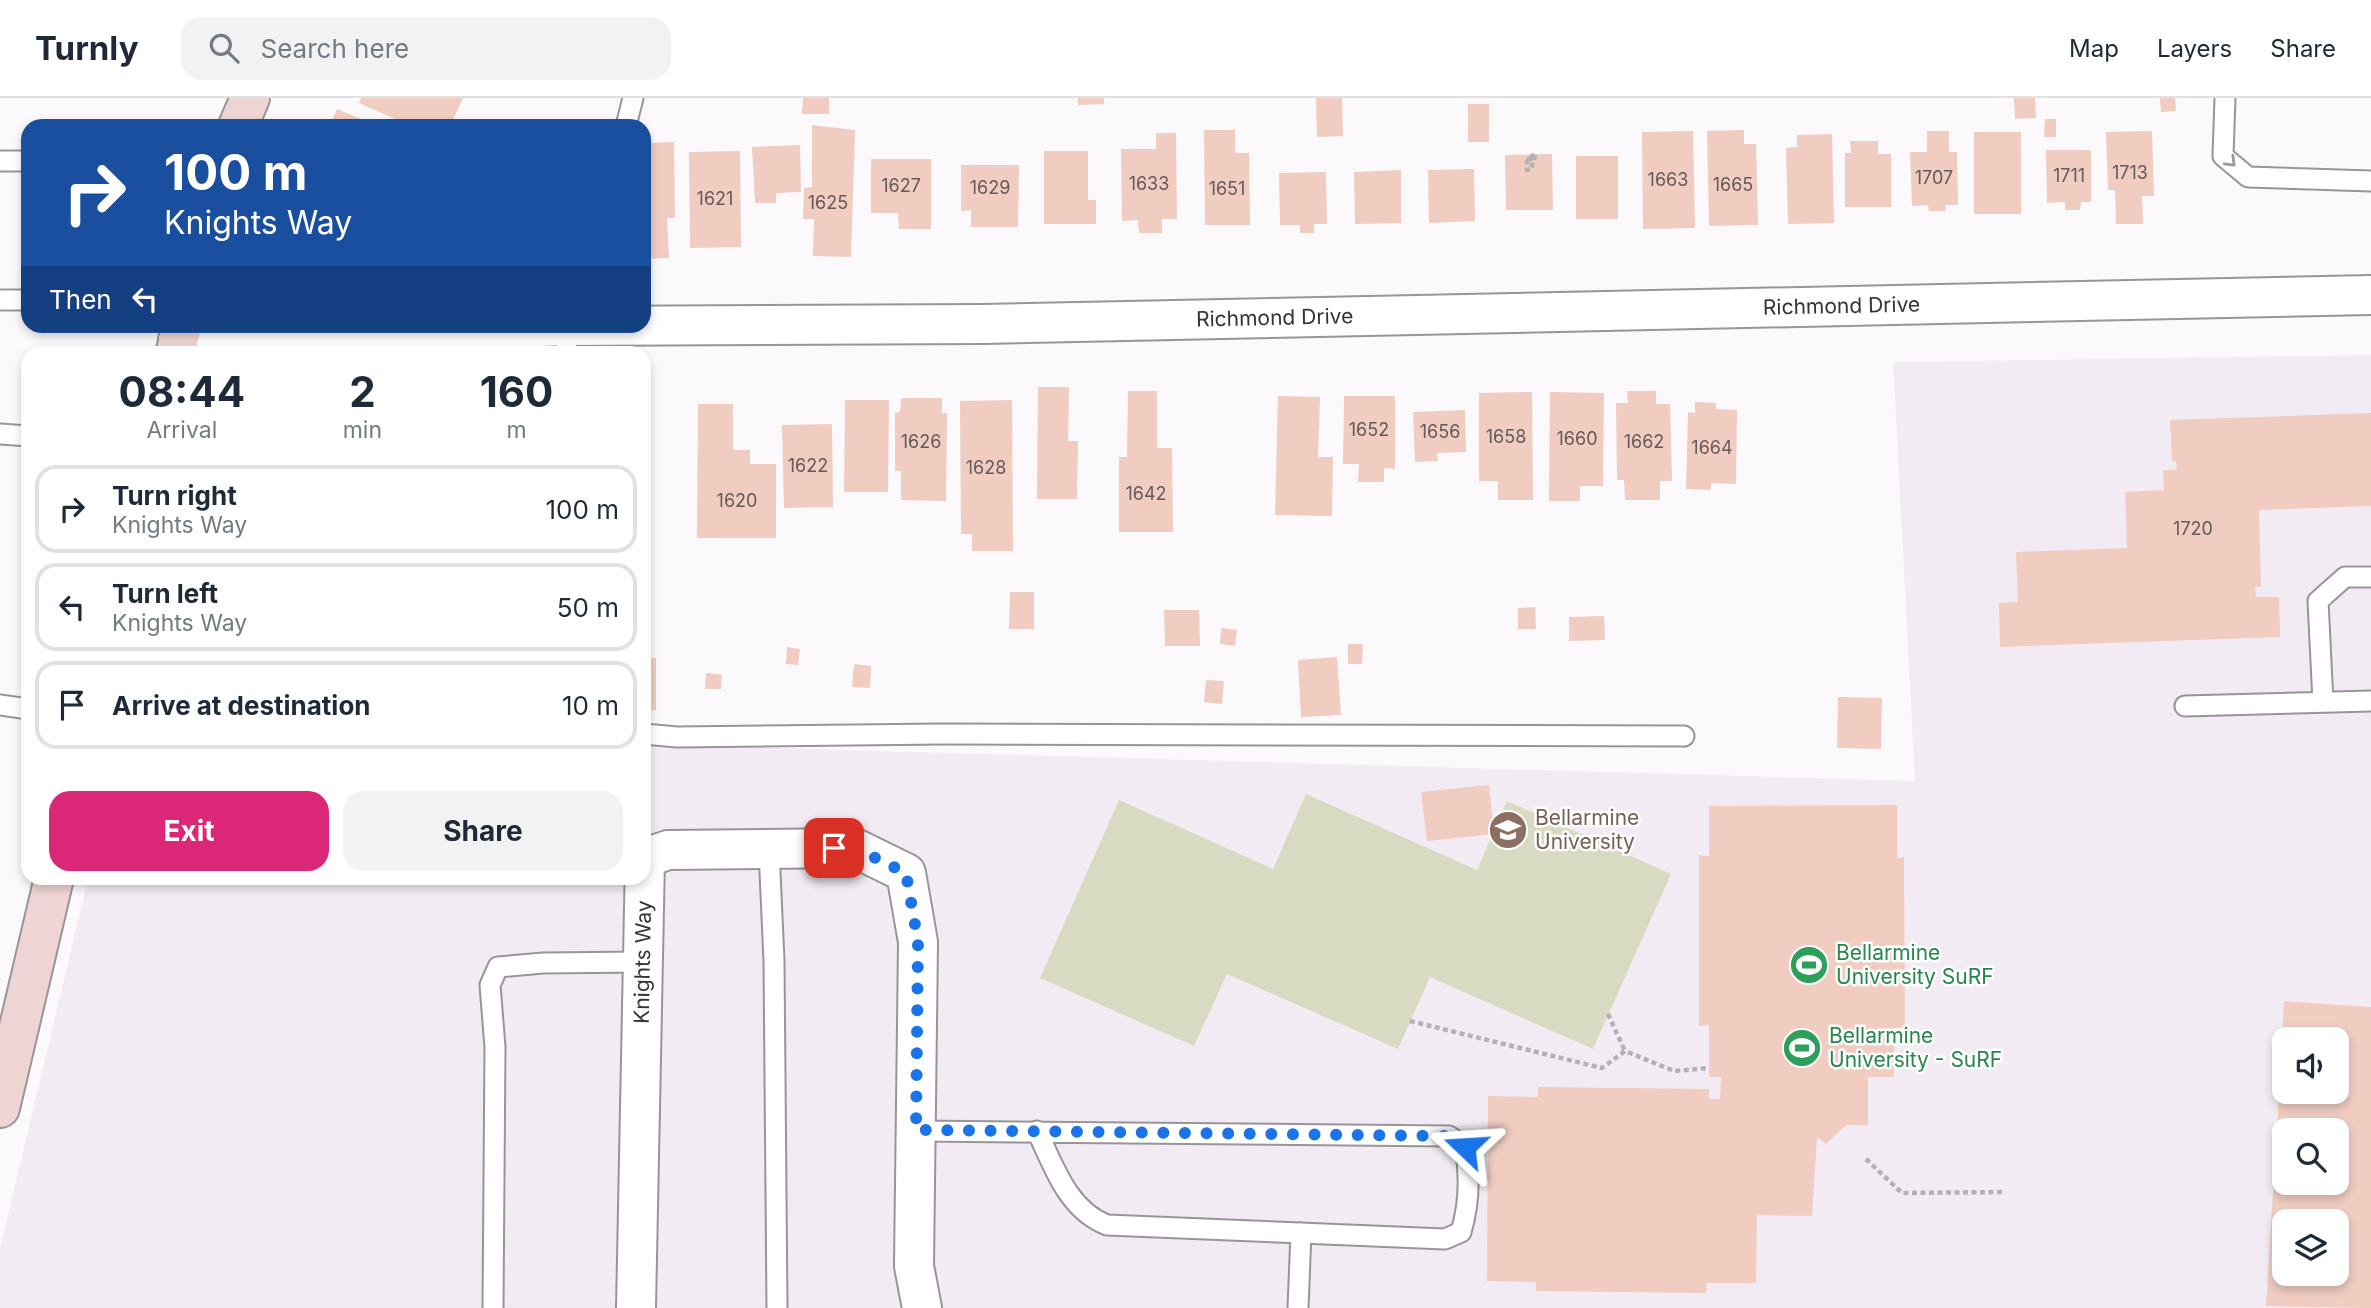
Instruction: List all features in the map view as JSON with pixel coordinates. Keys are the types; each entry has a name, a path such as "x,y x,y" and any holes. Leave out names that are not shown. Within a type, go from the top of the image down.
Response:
{"main road":[{"path":"242,119 250,98"},
{"path":"0,1108 52,885"}],"street":[{"name":"Richmond Drive","path":"651,326 983,324 2371,295"},
{"name":"Richmond Drive","path":"178,340 372,333"},
{"name":"Knights Way","path":"651,856 668,850 855,848 906,873 918,942 915,1266 922,1308"},
{"name":"Knights Way","path":"636,1308 644,885"}],"lane":[{"path":"628,119 633,98"},
{"path":"2225,98 2223,156 2248,177 2371,181"},
{"path":"0,161 21,160"},
{"path":"0,300 21,300"},
{"path":"0,434 21,436"},
{"path":"2323,702 2318,601 2345,577 2371,577"},
{"path":"2185,706 2371,702"},
{"path":"0,705 21,708"},
{"path":"651,735 677,737 942,734 1684,736"},
{"path":"769,850 774,961 777,1308"},
{"path":"493,1308 495,1047 490,985 498,967 543,963 642,962"},
{"path":"916,1130 1037,1131 1449,1136 1465,1147 1468,1167 1466,1216 1461,1232 1444,1239 1107,1225 1094,1220 1070,1198 1037,1131"},
{"path":"1298,1308 1301,1233"}],"path":[{"path":"1608,1014 1625,1051 1674,1071 1710,1069"},
{"path":"1410,1021 1602,1068 1625,1051"},
{"path":"1866,1159 1902,1193 2005,1192"}],"shaded area":[{"name":"Bellarmine University","path":"2371,355 2371,1308 0,1308 0,1248 87,885 651,885 651,744 1915,781 1893,362"}],"green space":[{"path":"1306,794 1477,870 1507,801 1671,874 1593,1049 1430,977 1398,1049 1227,974 1194,1046 1040,978 1119,800 1273,869"}],"building":[{"path":"361,98 463,98 453,119 395,119 359,103"},
{"path":"803,98 829,98 829,114 802,114"},
{"path":"1078,98 1104,98 1104,104 1078,105"},
{"path":"1316,98 1342,98 1343,136 1317,137"},
{"path":"2014,98 2035,98 2036,118 2015,119"},
{"path":"2160,98 2175,98 2176,111 2161,112"},
{"path":"1468,104 1489,104 1489,142 1468,142"},
{"path":"337,109 361,119 333,119"},
{"path":"2045,119 2056,119 2056,137 2044,137"},
{"path":"812,125 855,130 851,257 813,256 814,219 803,219 804,188 812,187"},
{"path":"1204,130 1235,130 1235,153 1249,153 1250,225 1205,225"},
{"path":"1744,130 1744,144 1756,144 1758,225 1709,226 1707,131"},
{"path":"1693,131 1695,228 1643,229 1642,132"},
{"path":"1927,131 1949,131 1949,152 1957,152 1958,205 1945,205 1946,211 1929,211 1928,205 1912,206 1910,152 1927,152"},
{"path":"2152,131 2154,196 2142,196 2143,224 2116,224 2115,190 2108,190 2106,132"},
{"path":"1974,132 2021,132 2021,214 1974,214"},
{"path":"1156,133 1176,133 1177,219 1162,219 1162,233 1139,233 1138,220 1122,221 1121,149 1156,149"},
{"path":"1832,134 1834,223 1788,224 1786,148 1797,147 1797,135"},
{"path":"1850,141 1878,141 1878,154 1891,154 1891,207 1845,207 1845,153 1851,153"},
{"path":"674,142 675,218 667,218 669,258 651,259 651,143"},
{"path":"800,145 801,192 776,193 776,203 755,203 752,147"},
{"path":"2046,150 2091,150 2091,202 2081,202 2080,210 2065,210 2065,202 2047,203"},
{"path":"740,151 741,247 690,248 689,152"},
{"path":"1044,151 1088,151 1088,200 1096,200 1096,224 1044,224"},
{"path":"1552,154 1553,210 1506,210 1505,155"},
{"path":"1576,156 1618,156 1618,219 1576,219"},
{"path":"871,159 931,159 931,229 899,229 898,213 871,213"},
{"path":"961,165 1019,165 1018,227 971,227 971,210 961,211"},
{"path":"1474,169 1475,221 1429,223 1428,170"},
{"path":"1401,170 1401,223 1355,224 1354,172"},
{"path":"1326,172 1327,224 1314,224 1314,233 1300,233 1300,225 1280,225 1279,173"},
{"path":"1038,387 1069,387 1068,441 1078,441 1077,499 1037,499"},
{"path":"1128,391 1157,391 1157,448 1172,448 1173,532 1119,532 1119,457 1127,457"},
{"path":"1627,391 1656,391 1656,404 1670,404 1672,481 1660,481 1660,500 1625,500 1624,480 1617,480 1616,403 1628,403"},
{"path":"1532,392 1533,500 1498,500 1498,481 1479,481 1479,393"},
{"path":"1550,392 1604,393 1603,486 1580,486 1580,501 1549,501"},
{"path":"1278,396 1320,397 1318,457 1333,457 1332,516 1275,515"},
{"path":"1344,396 1395,396 1395,469 1384,468 1384,482 1358,482 1359,464 1343,464"},
{"path":"901,398 942,398 942,413 947,413 946,501 901,500 901,471 895,471 895,413 900,412"},
{"path":"845,400 889,400 888,492 844,492"},
{"path":"1012,400 1013,551 972,551 972,534 961,534 960,401"},
{"path":"1695,402 1716,403 1716,409 1737,410 1736,484 1711,483 1711,490 1686,489 1688,412 1695,413"},
{"path":"698,404 733,404 733,450 750,450 750,464 776,464 776,538 697,538"},
{"path":"1465,410 1466,452 1437,453 1438,461 1415,462 1413,412"},
{"path":"2371,413 2371,506 2259,510 2261,587 2255,587 2256,597 2279,597 2280,637 2000,647 1999,603 2018,602 2016,552 2127,548 2125,492 2164,490 2163,470 2177,470 2176,461 2172,461 2170,420"},
{"path":"832,424 833,507 784,508 782,425"},
{"path":"1010,592 1034,592 1034,629 1009,629"},
{"path":"1535,607 1536,629 1518,629 1518,608"},
{"path":"1164,610 1199,610 1200,646 1165,646"},
{"path":"1604,616 1605,640 1569,641 1569,617"},
{"path":"1221,628 1237,630 1235,646 1220,644"},
{"path":"1348,644 1363,644 1362,664 1348,664"},
{"path":"787,647 800,649 798,665 786,664"},
{"path":"1337,657 1341,715 1301,717 1298,660"},
{"path":"651,658 656,658 656,710 651,710"},
{"path":"854,664 871,666 870,688 852,687"},
{"path":"706,673 722,675 721,689 705,689"},
{"path":"1206,680 1224,681 1222,704 1204,702"},
{"path":"1838,697 1882,698 1881,749 1837,748"},
{"path":"1489,785 1494,834 1427,841 1421,792"},
{"name":"Bellarmine University - SuRF","path":"1897,805 1897,858 1904,857 1905,1028 1894,1028 1894,1077 1868,1077 1868,1125 1846,1125 1826,1144 1817,1137 1812,1216 1757,1215 1756,1283 1707,1283 1706,1293 1536,1291 1536,1282 1487,1281 1488,1096 1538,1097 1538,1087 1709,1089 1709,1099 1720,1099 1721,1077 1709,1075 1709,1025 1699,1026 1699,855 1709,856 1709,806"},
{"path":"2284,1001 2371,1007 2371,1308 2266,1306 2273,1195 2349,1195 2349,1118 2278,1118 2278,1104 2349,1104 2349,1027 2283,1027"}],"place":[{"name":"Bellarmine University","path":"1508,830"},
{"name":"Bellarmine University SuRF","path":"1809,965"},
{"name":"Bellarmine University - SuRF","path":"1802,1048"}],"route":[{"path":"834,848 855,848 906,873 918,942 916,1130 1449,1136 1465,1147"}]}
